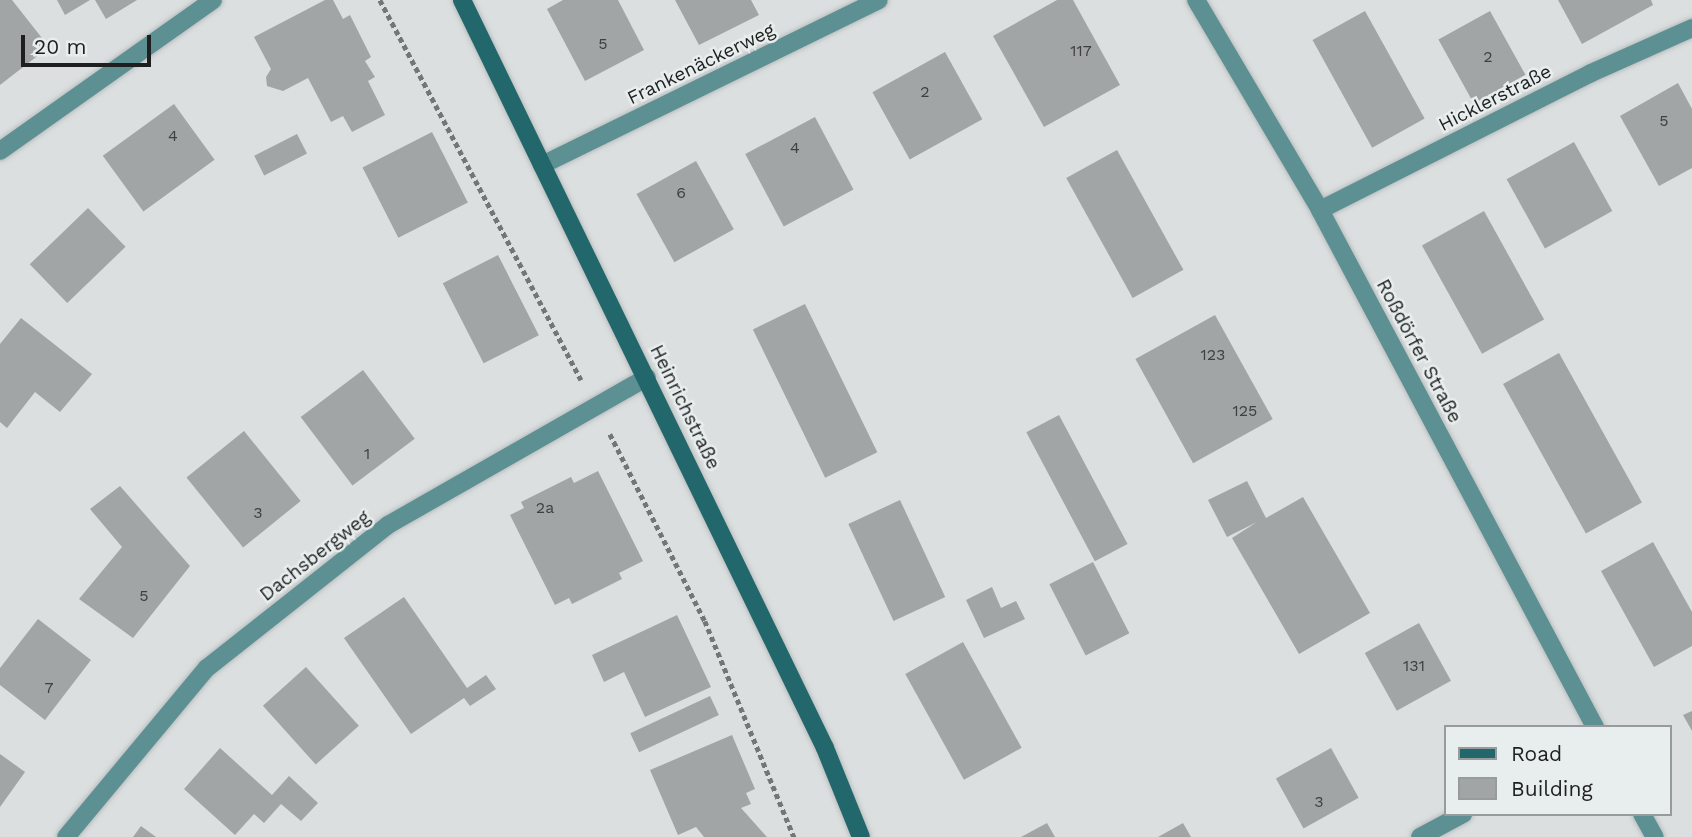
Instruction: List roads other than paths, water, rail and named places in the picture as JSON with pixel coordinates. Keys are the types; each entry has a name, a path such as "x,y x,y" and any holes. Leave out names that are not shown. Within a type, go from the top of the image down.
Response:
{"main road":[{"name":"Heinrichstraße","path":"463,0 825,748 861,837"}],"street":[{"path":"0,151 213,0"},
{"name":"Frankenäckerweg","path":"542,165 879,0"},
{"name":"Roßdörfer Straße","path":"1196,0 1321,210 1594,725"},
{"name":"Hicklerstraße","path":"1321,210 1591,73 1692,28"},
{"name":"Dachsbergweg","path":"66,837 207,668 388,525 597,409 647,377"},
{"path":"1420,837 1459,816"},
{"path":"1643,816 1655,837"}]}
